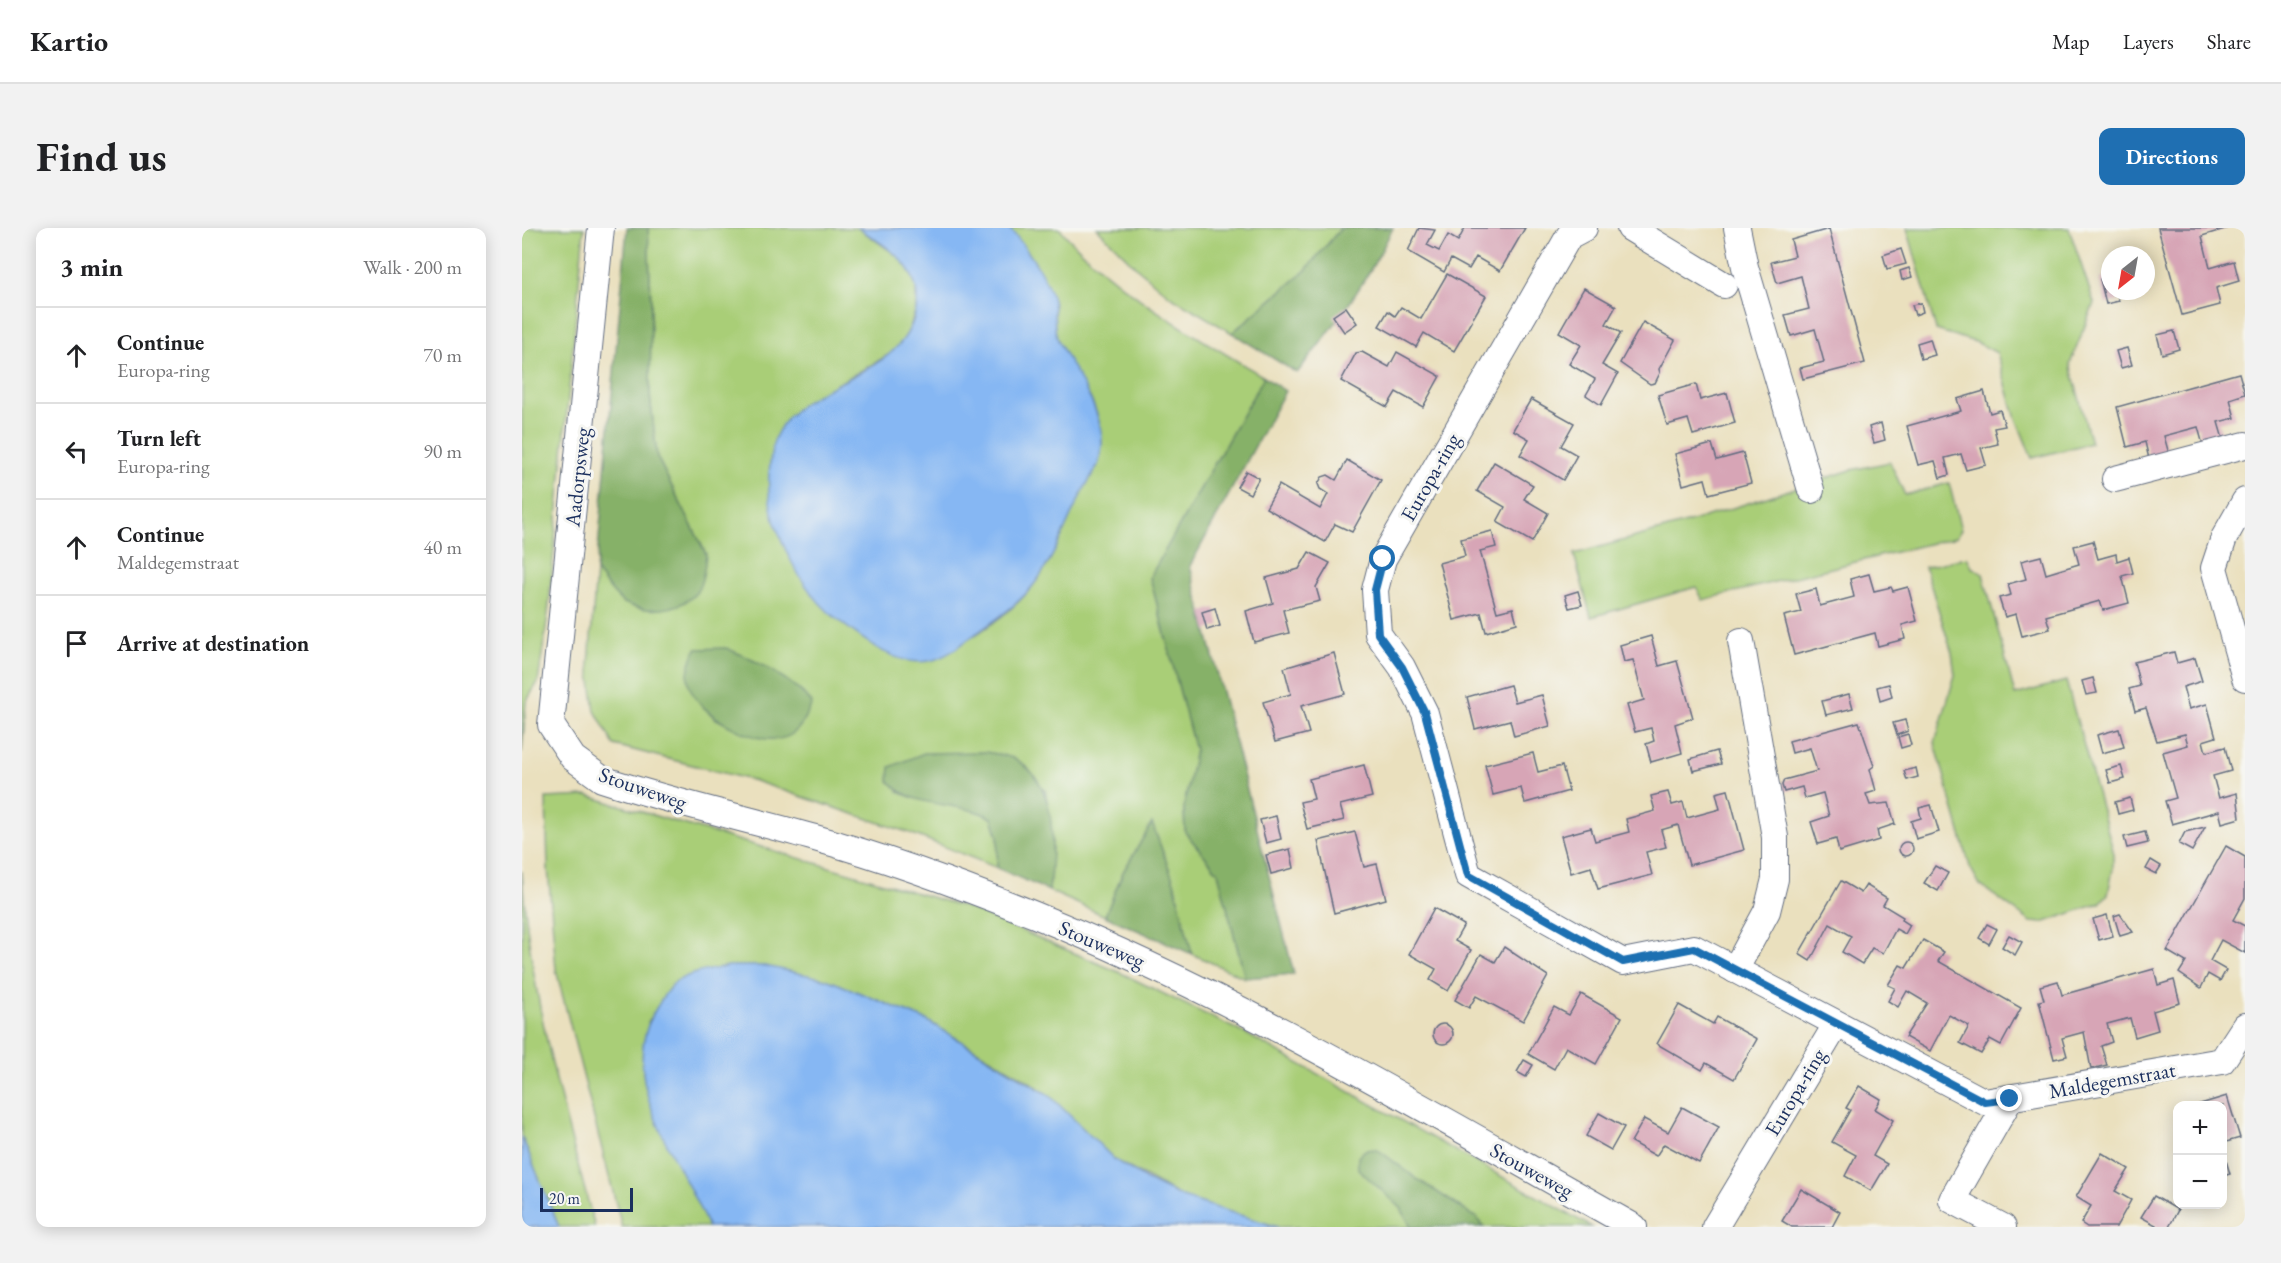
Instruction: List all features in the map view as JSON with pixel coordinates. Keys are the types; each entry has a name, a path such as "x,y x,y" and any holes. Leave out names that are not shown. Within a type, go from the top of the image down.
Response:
{"street":[{"name":"Aadorpsweg","path":"551,725 601,228"},
{"name":"Europa-ring","path":"1584,228 1569,236 1383,559 1375,590 1378,634 1402,667 1425,713 1468,875 1623,962 1694,948 1836,1024 1715,1227"},
{"path":"1630,228 1724,285"},
{"path":"1737,228 1745,267 1811,490"},
{"path":"2115,479 2245,445"},
{"path":"2245,501 2224,538 2214,568 2245,678"},
{"path":"1735,970 1767,911 1775,879 1775,837 1741,641"},
{"name":"Stouweweg","path":"551,725 573,758 602,779 817,838 925,873 1141,959 1318,1051 1634,1227"},
{"name":"Maldegemstraat","path":"1836,1024 1985,1102 2222,1061 2245,1026"},
{"path":"2003,1227 1953,1200 2010,1099"}],"green space":[{"path":"522,228 584,228 548,614 538,682 526,702 522,753"},
{"path":"627,228 648,228 651,305 650,395 657,457 706,554 702,581 695,594 680,604 661,609 642,608 624,603 596,571"},
{"path":"648,228 858,228 904,261 916,285 916,309 908,332 897,350 802,404 787,419 933,660 999,619 1032,587 1058,545 1096,465 1101,448 1097,414 1057,338 1053,302 1048,288 1022,243 1009,228 1059,228 1081,251 1130,292 1183,328 1264,377 1150,577 1195,750 1184,807 1185,832 1218,872 1245,978 1192,954 1174,882 1152,824 1123,872 1105,916 1049,891 1050,823 1045,790 897,791 920,800 969,809 992,818 998,836 997,868 910,833 755,781 614,745 595,711 589,665 596,571 622,602 706,554 657,457 650,395 651,305","holes":["748,657 803,693 744,733 716,719 700,704"]},
{"path":"1097,228 1341,228 1305,271 1232,333 1170,296 1138,269"},
{"path":"1341,228 1393,228 1349,304 1297,373 1232,333 1305,271"},
{"path":"1907,228 2069,228 2094,303 2070,364 2091,443 2032,458 2015,416 1997,353 1978,343 1936,330"},
{"path":"1264,377 1285,391 1190,566 1294,974 1245,978 1218,872 1185,832 1184,807 1195,750 1150,577"},
{"path":"1890,462 1905,495 1949,483 1961,530 1956,537 1703,600 1696,587 1591,617 1574,554 1683,524 1851,470"},
{"path":"1967,557 1972,567 1983,574 2015,695 2066,681 2113,850 2113,869 2108,894 2100,903 2042,923 2031,922 1980,885 1970,867 1935,743 1955,675 1952,653 1925,567"},
{"path":"726,648 772,671 804,694 812,703 796,731 780,739 765,739 731,727 702,705 692,693 688,680 692,657 696,649"},
{"path":"985,752 1017,760 1031,771 1041,785 1051,819 1052,856 1049,891 997,868 998,836 992,818 979,812 911,797 889,781 890,767 924,753"},
{"path":"588,796 968,908 1121,973 1248,1035 1592,1227 1484,1227 1477,1218 1417,1179 1377,1149 1387,1194 1401,1208 1411,1227 1278,1227 1182,1197 1115,1160 1049,1095 926,1020 826,979 764,966 728,966 676,981 648,1022 708,1227 622,1227 556,970 548,868 546,798"},
{"path":"1152,823 1174,882 1192,954 1105,916 1123,872"},
{"path":"522,871 532,961 549,1050 595,1227 559,1227 522,1137"},
{"path":"1377,1149 1417,1179 1477,1218 1484,1227 1411,1227 1401,1208 1358,1169 1358,1157 1365,1150"}],"water":[{"path":"858,228 1009,228 1022,243 1047,283 1053,301 1056,336 1090,398 1101,430 1102,446 1098,465 1040,576 1025,595 1004,613 953,651 929,661 917,662 892,656 858,635 827,611 808,589 793,565 776,526 770,503 769,479 772,450 774,441 786,419 804,403 871,367 891,353 907,334 916,310 915,282 909,271 892,251"},
{"path":"729,966 765,966 826,979 926,1020 1049,1095 1115,1160 1147,1180 1182,1197 1278,1227 708,1227 656,1119 646,1091 642,1062 645,1034 657,1007 670,987 688,976"},
{"path":"522,1137 559,1227 522,1227"}],"building":[{"path":"1419,228 1435,230 1427,245 1439,251 1448,235 1458,241 1465,228 1525,228 1500,271 1476,257 1469,269 1451,259 1444,272 1408,251"},
{"path":"2158,228 2228,228 2202,236 2210,268 2234,261 2239,281 2216,288 2220,305 2182,315"},
{"path":"1829,229 1865,363 1803,379 1800,368 1824,362 1815,329 1791,336 1785,315 1809,309 1801,276 1777,283 1771,262 1795,256 1791,240"},
{"path":"1901,249 1906,264 1887,269 1883,255"},
{"path":"1909,268 1912,277 1902,280 1900,271"},
{"path":"1447,274 1486,296 1454,351 1424,333 1416,347 1379,326 1388,311 1395,316 1401,307 1421,319"},
{"path":"1584,288 1616,306 1606,324 1621,333 1602,365 1618,374 1601,405 1586,395 1595,379 1569,364 1581,345 1559,332"},
{"path":"2105,300 2119,301 2106,304"},
{"path":"1921,303 1923,312 1915,315 1912,305"},
{"path":"1346,307 1357,323 1344,332 1333,316"},
{"path":"1643,322 1675,340 1659,369 1660,373 1655,383 1650,384 1620,363"},
{"path":"2174,331 2179,349 2162,354 2157,335"},
{"path":"1930,339 1935,355 1921,359 1917,343"},
{"path":"2127,348 2132,365 2121,368 2116,351"},
{"path":"1362,352 1389,367 1397,352 1440,376 1423,407 1396,392 1387,407 1341,381 1356,353"},
{"path":"2239,373 2245,394 2230,399 2235,418 2218,422 2223,439 2203,445 2198,427 2164,436 2169,454 2149,459 2145,442 2127,447 2117,407"},
{"path":"1696,384 1700,400 1727,393 1735,423 1693,435 1688,419 1667,425 1658,395"},
{"path":"1984,391 1990,413 2000,410 2005,426 1994,428 1998,444 1981,448 1986,465 1966,470 1961,454 1945,458 1949,475 1940,478 1935,461 1918,465 1907,426 1961,411 1957,399"},
{"path":"1531,399 1574,423 1561,446 1577,455 1563,480 1520,455 1529,439 1513,430"},
{"path":"1881,423 1885,440 1874,443 1869,427"},
{"path":"1712,444 1717,460 1743,453 1751,483 1709,494 1705,479 1683,485 1675,454"},
{"path":"1347,460 1381,480 1352,532 1335,524 1325,542 1266,508 1279,485 1320,509 1328,494 1320,489 1318,484 1322,477 1328,475 1336,480"},
{"path":"1494,462 1533,485 1524,499 1548,513 1532,542 1497,522 1505,507 1477,491"},
{"path":"1246,471 1259,478 1250,494 1237,487"},
{"path":"1492,531 1496,547 1480,551 1497,612 1513,608 1517,623 1486,632 1481,613 1454,620 1439,563 1465,556 1461,539"},
{"path":"2093,541 2098,559 2116,554 2117,561 2129,557 2133,573 2122,576 2129,603 2103,610 2100,601 2046,616 2050,629 2022,636 2016,614 2005,617 1999,598 2011,595 2008,584 2026,579 2021,561 2041,556 2046,574 2079,564 2074,546"},
{"path":"1309,552 1330,563 1316,587 1320,601 1283,610 1289,633 1254,642 1246,611 1273,603 1266,578 1299,569"},
{"path":"1869,574 1874,591 1891,587 1893,591 1908,587 1917,621 1902,625 1905,639 1878,646 1875,633 1794,655 1784,616 1801,612 1796,594 1816,589 1820,606 1854,597 1850,579"},
{"path":"1578,591 1582,605 1569,608 1565,595"},
{"path":"1215,608 1220,626 1207,630 1202,612"},
{"path":"1651,636 1659,666 1677,661 1693,718 1675,724 1682,753 1651,762 1646,744 1654,741 1651,728 1635,732 1627,705 1644,700 1633,660 1624,662 1620,645"},
{"path":"2174,652 2177,663 2195,658 2202,681 2183,687 2189,709 2207,704 2216,737 2203,741 2206,752 2225,747 2231,771 2213,776 2219,798 2237,793 2240,818 2222,823 2219,811 2172,824 2165,801 2176,798 2163,752 2188,745 2185,734 2157,741 2146,708 2135,711 2129,689 2140,686 2134,662"},
{"path":"1334,653 1345,694 1301,706 1309,733 1275,742 1263,702 1291,694 1284,668"},
{"path":"2093,678 2097,693 2086,695 2082,681"},
{"path":"1889,684 1892,697 1880,701 1877,687"},
{"path":"1510,685 1515,702 1542,695 1550,726 1514,736 1510,720 1475,729 1467,697"},
{"path":"1849,694 1853,708 1826,715 1822,701"},
{"path":"1905,720 1908,731 1897,735 1893,723"},
{"path":"1859,722 1874,766 1870,769 1876,791 1866,794 1870,805 1889,803 1895,824 1877,830 1879,840 1839,852 1836,839 1818,844 1811,822 1829,816 1823,793 1805,798 1802,787 1784,792 1782,785 1784,780 1817,771 1810,748 1792,753 1789,741"},
{"path":"2119,729 2124,747 2102,753 2097,735"},
{"path":"1908,734 1911,745 1901,748 1898,737"},
{"path":"1717,751 1721,764 1693,771 1690,759"},
{"path":"1533,753 1538,772 1562,766 1569,791 1525,803 1521,788 1493,795 1485,765"},
{"path":"1364,765 1372,797 1340,805 1344,820 1307,829 1300,802 1314,799 1309,779"},
{"path":"2121,766 2125,779 2110,783 2106,770"},
{"path":"1916,768 1918,777 1907,780 1904,771"},
{"path":"1728,790 1744,850 1689,865 1678,825 1661,830 1666,847 1646,852 1652,875 1598,889 1591,867 1571,873 1561,836 1591,828 1595,841 1629,832 1626,819 1655,811 1651,796 1668,792 1672,805 1683,802 1687,818 1720,809 1716,793"},
{"path":"2130,798 2133,810 2118,814 2115,802"},
{"path":"1931,805 1939,832 1916,839 1911,821 1921,818 1919,808"},
{"path":"1276,816 1281,839 1266,843 1260,820"},
{"path":"2205,827 2192,851 2179,844 2185,832"},
{"path":"1355,832 1364,867 1377,864 1386,899 1334,913 1318,841"},
{"path":"2145,832 2148,843 2127,848 2124,837"},
{"path":"1903,842 1909,842 1913,849 1909,856 1903,856 1899,852 1899,846"},
{"path":"2226,846 2245,857 2245,898 2233,920 2245,926 2245,953 2221,940 2210,961 2226,970 2220,981 2208,974 2201,988 2179,973 2186,962 2167,951"},
{"path":"1290,849 1294,868 1271,874 1266,855"},
{"path":"2151,860 2161,866 2156,874 2146,869"},
{"path":"1935,866 1948,873 1938,891 1924,883"},
{"path":"1841,881 1861,893 1866,885 1887,898 1883,905 1903,917 1902,920 1910,925 1905,934 1896,929 1883,953 1872,948 1862,964 1842,952 1851,936 1830,924 1810,961 1799,954"},
{"path":"1434,908 1464,925 1455,941 1471,950 1448,991 1430,980 1436,969 1409,954"},
{"path":"2120,914 2133,932 2120,936 2114,916"},
{"path":"2107,915 2113,936 2099,940 2093,919"},
{"path":"1987,924 1997,929 1989,944 1979,938"},
{"path":"2009,935 2022,942 2015,955 2002,947"},
{"path":"1923,940 1944,952 1938,961 2021,1008 2001,1045 1990,1039 1981,1054 1960,1043 1969,1026 1949,1015 1930,1051 1905,1037 1927,1003 1907,991 1898,1007 1888,1001 1895,988 1888,985 1900,965 1906,968"},
{"path":"1504,947 1548,976 1523,1021 1476,996 1469,1008 1455,1000 1481,954 1495,962"},
{"path":"2154,969 2158,985 2174,980 2180,1003 2153,1011 2158,1030 2135,1037 2130,1018 2107,1024 2112,1042 2101,1046 2107,1065 2091,1069 2084,1032 2062,1038 2067,1056 2054,1059 2039,1001 2044,1000 2040,986 2058,981 2062,995"},
{"path":"1581,994 1622,1017 1596,1064 1566,1047 1554,1069 1528,1054 1554,1007 1569,1015"},
{"path":"1679,1005 1713,1024 1717,1017 1757,1039 1734,1079 1706,1063 1702,1070 1657,1044"},
{"path":"1443,1024 1450,1027 1453,1034 1450,1041 1443,1044 1436,1041 1433,1034 1436,1027"},
{"path":"1524,1060 1533,1065 1526,1077 1517,1072"},
{"path":"1859,1086 1881,1099 1875,1109 1893,1120 1873,1156 1887,1164 1871,1191 1845,1176 1856,1155 1832,1142 1850,1110 1846,1108"},
{"path":"2227,1096 2240,1138 2227,1142 2227,1101 2210,1101"},
{"path":"1682,1107 1719,1127 1699,1163 1664,1144 1656,1156 1631,1142 1644,1119 1668,1132"},
{"path":"1599,1113 1624,1127 1611,1150 1586,1136"},
{"path":"2102,1153 2129,1169 2115,1191 2131,1200 2116,1227 2087,1227 2081,1223 2091,1206 2076,1197"},
{"path":"1801,1189 1840,1212 1832,1227 1792,1227 1782,1221"},
{"path":"2154,1196 2178,1210 2169,1227 2155,1227 2156,1225 2141,1217"}],"route":[{"path":"1383,559 1375,590 1378,634 1402,667 1425,713 1468,875 1623,962 1694,948 1985,1102 2010,1099"}]}
